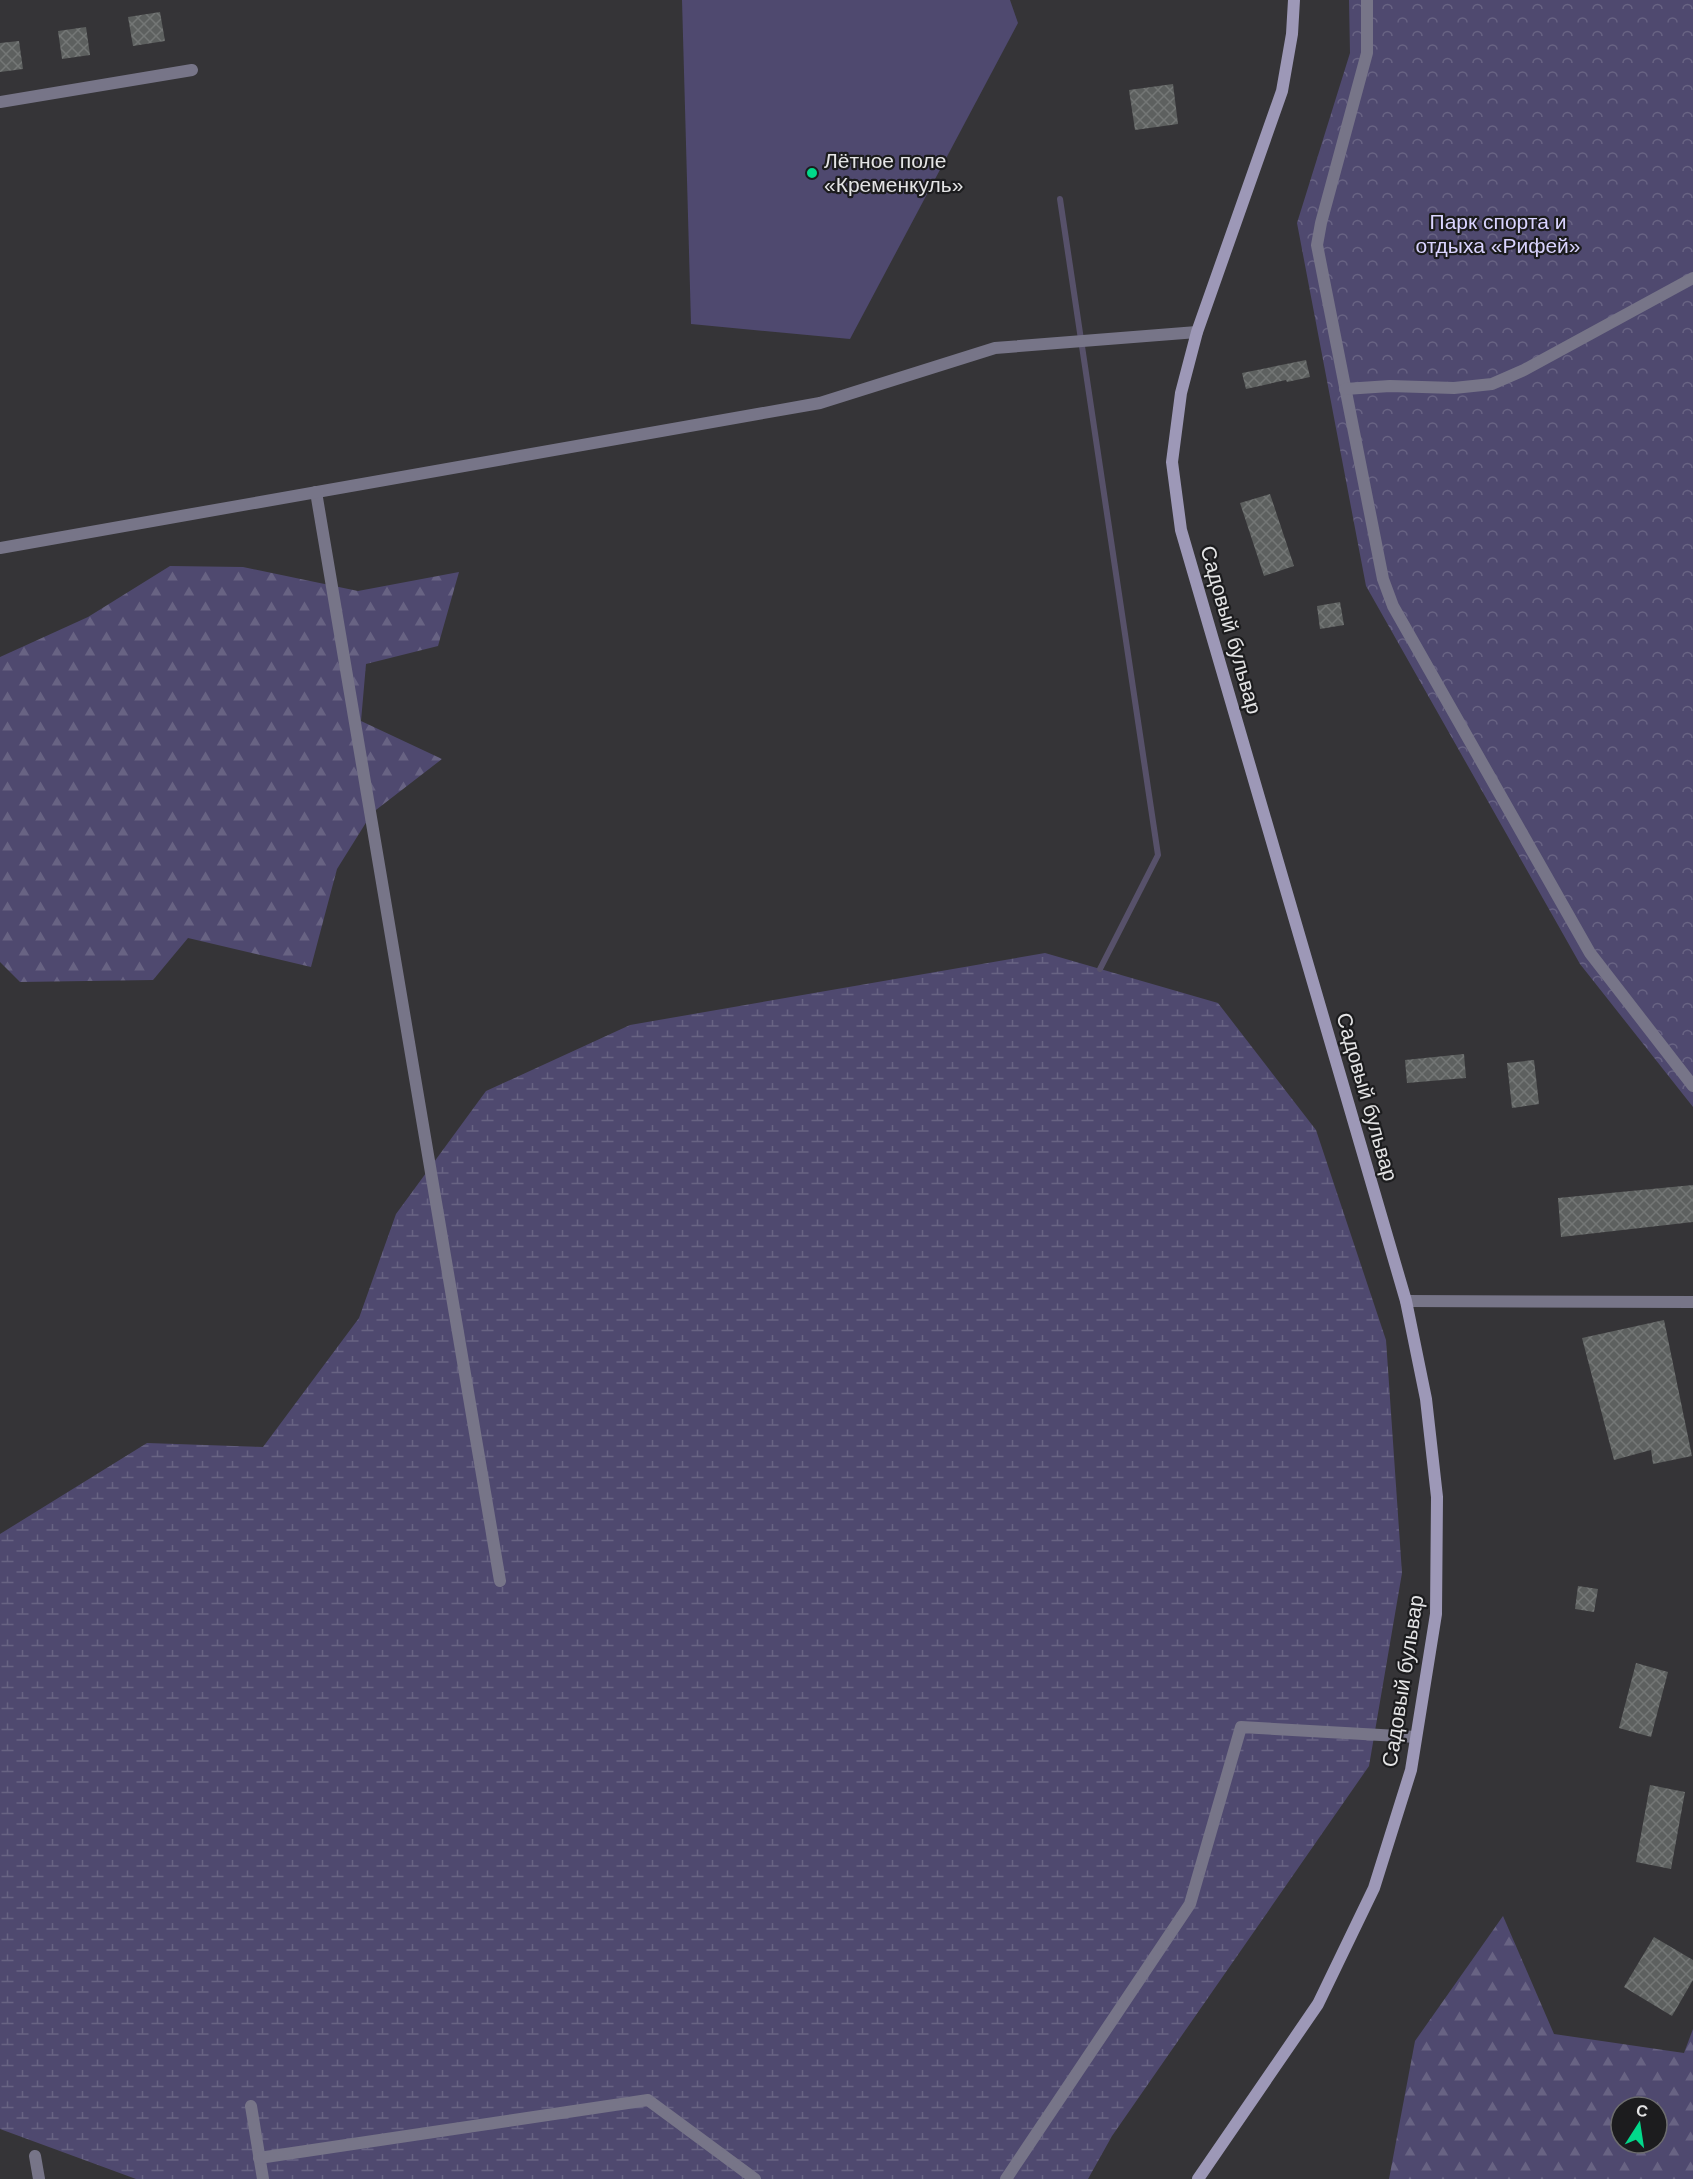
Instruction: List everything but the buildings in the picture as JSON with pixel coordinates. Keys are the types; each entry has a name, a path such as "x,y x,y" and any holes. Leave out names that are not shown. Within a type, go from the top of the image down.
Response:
{"street":[{"name":"Садовый бульвар","path":"1198,2179 1318,2004 1374,1888 1411,1770 1436,1614 1437,1497 1426,1399 1406,1301 1181,530 1172,462 1180,393 1197,332 1282,91 1292,34 1294,0"},
{"path":"1367,0 1367,53 1317,245 1383,579 1393,606 1590,953 1693,1086"},
{"path":"0,102 192,70"},
{"path":"1345,389 1390,386 1454,388 1492,384 1524,370 1693,278"},
{"path":"0,548 820,403 995,348 1197,332"},
{"path":"316,492 500,1581"},
{"path":"1406,1301 1693,1302"},
{"path":"1006,2179 1190,1904 1241,1727 1416,1737"},
{"path":"259,2158 648,2100 755,2179"},
{"path":"250,2106 263,2179"},
{"path":"35,2156 39,2179"}],"green space":[{"name":"Лётное поле «Кременкуль»","path":"682,0 1010,0 1018,23 850,339 691,324"},
{"name":"Парк спорта и отдыха «Рифей»","path":"1349,0 1693,0 1693,1107 1580,964 1366,586 1297,223 1350,53"},
{"path":"170,566 243,567 358,591 459,572 438,646 366,664 361,721 442,759 372,813 337,869 311,967 188,938 153,980 20,982 0,962 0,657 88,617"},
{"path":"1045,953 1218,1003 1316,1130 1386,1340 1402,1573 1369,1766 1112,2136 1088,2179 136,2179 0,2129 0,1534 147,1443 263,1447 359,1318 396,1214 486,1091 630,1025"},
{"path":"1503,1916 1554,2034 1684,2053 1693,2029 1693,2179 1389,2179 1415,2041"}],"waterway":[{"path":"1060,199 1158,855 1100,969"}],"place":[{"name":"Лётное поле «Кременкуль»","path":"812,173"}]}
